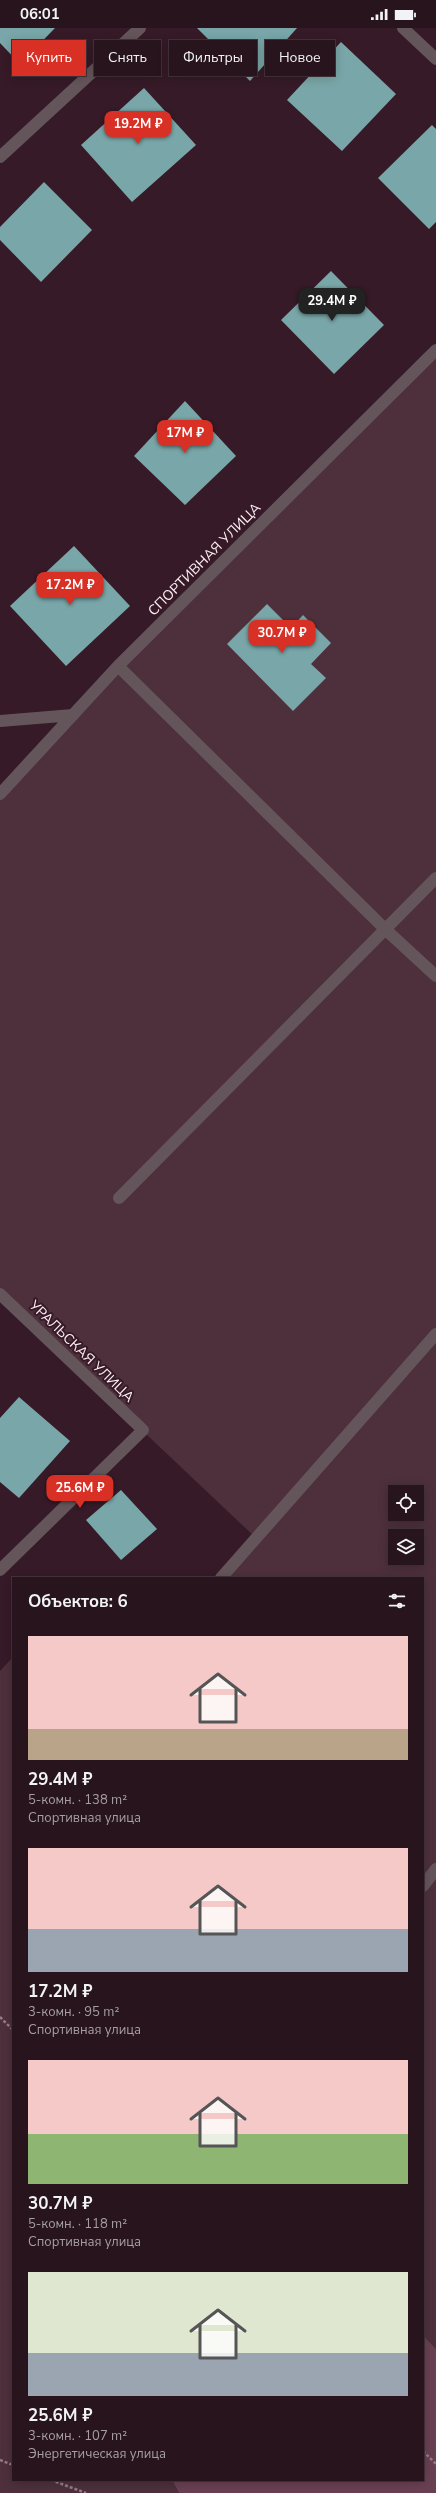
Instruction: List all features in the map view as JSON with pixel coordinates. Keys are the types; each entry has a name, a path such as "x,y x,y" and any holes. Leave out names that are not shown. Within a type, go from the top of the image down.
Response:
{"street":[{"path":"0,158 140,28"},
{"path":"403,28 436,59"},
{"name":"СПОРТИВНАЯ УЛИЦА","path":"0,794 118,666 436,350"},
{"path":"118,666 385,929 436,976"},
{"path":"0,721 73,715"},
{"path":"119,1198 436,878"},
{"name":"УРАЛЬСКАЯ УЛИЦА","path":"0,1294 143,1430 0,1570"},
{"path":"222,1577 436,1334"},
{"path":"424,1885 436,1868"}],"path":[{"path":"0,2017 12,2029"},
{"path":"424,2451 436,2464"},
{"path":"0,2460 12,2465"},
{"path":"54,2481 86,2493"}],"shaded area":[{"path":"436,350 436,2349 424,2336 424,1577 222,1577 256,1538 0,1296 0,794"},
{"path":"12,1658 12,2481 173,2481 179,2493 0,2493 0,1671"},
{"path":"424,2336 436,2349 436,2493 179,2493 173,2481 424,2481"}],"building":[{"path":"0,28 55,28 43,40 12,40 12,56 0,43"},
{"path":"197,28 297,28 286,40 265,40 265,64 257,73 257,40 209,40"},
{"path":"341,42 396,94 342,151 287,100 309,76 335,76 335,48"},
{"path":"245,76 254,76 250,81"},
{"path":"144,88 196,145 132,202 81,145"},
{"path":"432,125 436,129 436,222 429,229 378,178"},
{"path":"44,182 92,230 41,282 0,240 0,227"},
{"path":"331,271 384,325 334,374 281,320"},
{"path":"185,401 236,456 185,505 134,456"},
{"path":"74,546 130,606 66,666 10,606"},
{"path":"267,604 291,628 303,615 331,643 311,664 326,678 293,711 227,644"},
{"path":"19,1397 70,1441 19,1498 0,1482 0,1418"},
{"path":"121,1490 157,1529 121,1560 86,1520"}]}
